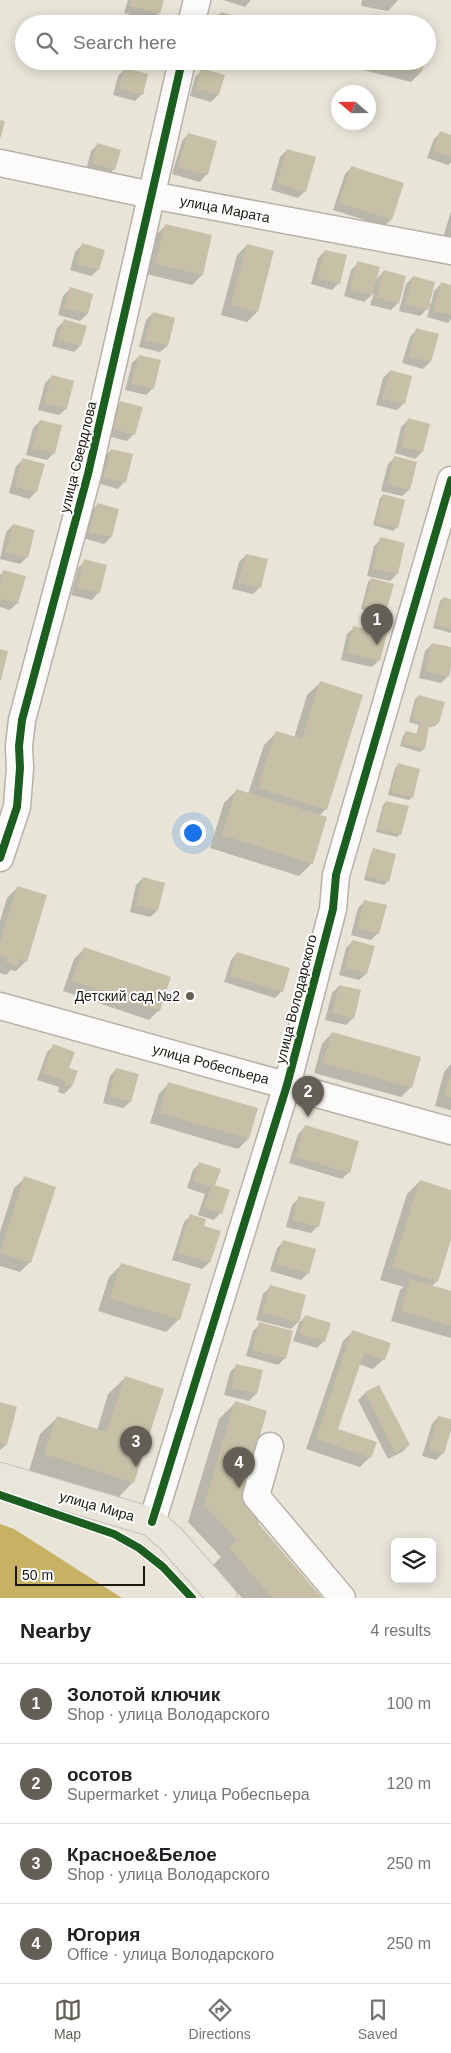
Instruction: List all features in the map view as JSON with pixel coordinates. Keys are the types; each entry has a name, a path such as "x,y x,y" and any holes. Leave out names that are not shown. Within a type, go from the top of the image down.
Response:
{"main road":[{"name":"улица Мира","path":"0,1478 152,1522 171,1539 223,1598"}],"street":[{"path":"193,15 197,0"},
{"name":"улица Свердлова","path":"0,858 17,807 20,768 19,746 22,720 88,474 180,70"},
{"name":"улица Марата","path":"0,163 151,195 451,251"},
{"name":"улица Володарского","path":"152,1522 287,1085 333,909 336,875 451,480"},
{"name":"улица Робеспьера","path":"0,1006 451,1131"},
{"path":"270,1446 256,1496 342,1598"}],"shaded area":[{"path":"0,1524 14,1529 122,1598 0,1598"}],"building":[{"path":"132,0 164,0 160,14 130,6"},
{"path":"220,12 232,15 219,15"},
{"path":"124,70 148,74 143,95 119,88"},
{"path":"201,70 225,75 219,95 196,89"},
{"path":"0,120 5,121 1,137 0,137"},
{"path":"440,131 451,135 451,157 433,151"},
{"path":"188,133 217,141 208,175 178,167"},
{"path":"97,143 121,150 115,170 92,163"},
{"path":"287,149 316,157 306,192 277,183"},
{"path":"351,166 404,183 392,220 339,203"},
{"path":"165,224 212,235 203,275 155,264"},
{"path":"82,243 105,250 99,270 76,264"},
{"path":"247,244 274,251 258,312 231,305"},
{"path":"325,250 347,255 340,284 317,278"},
{"path":"357,261 380,267 372,295 350,290"},
{"path":"384,270 406,276 399,304 376,298"},
{"path":"413,276 435,282 428,310 405,304"},
{"path":"441,282 451,285 451,315 433,311"},
{"path":"70,287 93,294 88,314 64,308"},
{"path":"153,312 175,318 168,346 145,340"},
{"path":"64,319 87,326 81,346 58,340"},
{"path":"416,328 439,334 431,362 409,357"},
{"path":"139,355 161,360 154,389 131,383"},
{"path":"390,370 412,376 405,404 382,398"},
{"path":"52,375 74,381 67,409 44,403"},
{"path":"120,401 143,407 135,435 113,429"},
{"path":"408,418 430,424 423,452 401,447"},
{"path":"40,420 62,425 55,454 32,448"},
{"path":"111,449 133,454 126,483 103,477"},
{"path":"394,456 417,462 410,490 387,484"},
{"path":"22,458 45,464 37,492 15,487"},
{"path":"383,494 405,500 398,528 375,522"},
{"path":"97,503 119,509 112,537 89,532"},
{"path":"13,524 35,530 28,558 5,552"},
{"path":"380,537 405,543 398,574 373,569"},
{"path":"246,554 268,559 261,588 238,582"},
{"path":"84,559 107,565 100,593 77,588"},
{"path":"3,570 26,576 18,604 0,599 0,582"},
{"path":"371,578 394,584 386,612 364,606"},
{"path":"443,597 451,599 451,629 435,625"},
{"path":"353,626 387,634 380,661 347,653"},
{"path":"432,643 451,647 449,677 425,671"},
{"path":"0,649 8,651 1,680 0,680"},
{"path":"320,681 363,695 327,810 258,788 276,731 302,739"},
{"path":"418,695 445,702 439,723 429,726 425,749 403,743 406,731 418,734 421,722 412,719"},
{"path":"398,763 420,769 413,798 391,792"},
{"path":"236,789 327,817 313,864 222,835"},
{"path":"386,801 409,806 401,835 379,829"},
{"path":"373,848 396,854 389,882 366,876"},
{"path":"143,877 165,883 158,911 136,905"},
{"path":"17,886 47,895 27,962 19,959 17,966 6,962 7,957 0,955 0,942"},
{"path":"364,900 387,905 379,934 357,928"},
{"path":"352,940 375,946 367,974 345,968"},
{"path":"84,947 171,977 160,1011 72,981"},
{"path":"237,952 290,968 283,992 230,976"},
{"path":"339,985 361,990 354,1019 332,1013"},
{"path":"332,1032 421,1057 412,1088 323,1063"},
{"path":"53,1044 75,1052 69,1068 78,1071 72,1087 64,1085 65,1081 43,1073"},
{"path":"116,1068 139,1074 131,1102 109,1096"},
{"path":"451,1072 451,1098 444,1096"},
{"path":"168,1082 258,1108 249,1139 159,1113"},
{"path":"305,1125 359,1141 350,1173 295,1157"},
{"path":"199,1162 221,1169 215,1185 230,1190 222,1214 204,1208 211,1187 193,1181"},
{"path":"24,1176 56,1187 31,1263 0,1253"},
{"path":"420,1180 451,1190 451,1240 438,1282 392,1267"},
{"path":"298,1196 325,1202 319,1227 293,1220"},
{"path":"190,1214 206,1219 204,1226 221,1231 210,1263 178,1253"},
{"path":"283,1240 316,1249 309,1274 276,1264"},
{"path":"121,1263 191,1284 180,1320 110,1298"},
{"path":"410,1279 451,1291 451,1326 401,1311"},
{"path":"270,1285 306,1295 299,1323 262,1313"},
{"path":"305,1315 331,1323 325,1342 299,1334"},
{"path":"259,1322 293,1331 286,1359 252,1350"},
{"path":"352,1330 391,1343 385,1360 364,1353 338,1429 377,1442 371,1458 316,1439"},
{"path":"236,1364 263,1370 257,1394 231,1388"},
{"path":"125,1376 164,1389 134,1483 44,1454 57,1416 107,1432"},
{"path":"379,1385 410,1445 395,1453 365,1392"},
{"path":"235,1401 267,1411 243,1494 264,1516 258,1523 322,1598 272,1598 229,1547 237,1540 204,1505"},
{"path":"0,1402 17,1407 7,1445 0,1443"},
{"path":"438,1416 451,1419 451,1430 444,1454 429,1449"}],"cycle path":[{"path":"0,858 17,807 20,768 19,746 22,720 88,474 180,70"},
{"path":"152,1522 287,1085 333,909 336,875 451,480"},
{"path":"0,1495 114,1534 139,1548 163,1567 192,1598"}],"place":[{"name":"Золотой ключик","path":"377,645"},
{"name":"Детский сад №2","path":"190,996"},
{"name":"осотов","path":"308,1117"},
{"name":"Красное&Белое","path":"136,1467"},
{"name":"Югория","path":"239,1488"}]}
